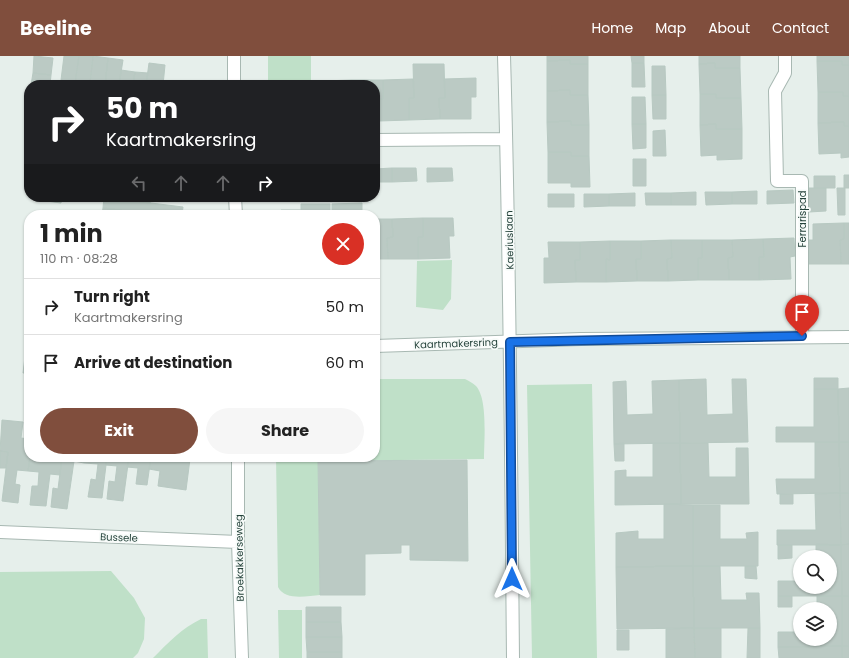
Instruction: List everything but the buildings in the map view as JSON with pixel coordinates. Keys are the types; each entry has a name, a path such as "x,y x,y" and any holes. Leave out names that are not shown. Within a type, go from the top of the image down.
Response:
{"street":[{"path":"234,56 234,80"},
{"name":"Kaeriuslaan","path":"504,56 510,342 513,658"},
{"name":"Ferrarispad","path":"785,56 785,73 775,91 777,181 802,181 802,336"},
{"path":"380,140 506,139"},
{"name":"Kaartmakersring","path":"380,346 802,336 849,337"},
{"name":"Broekakkerseweg","path":"238,462 238,542 242,658"},
{"name":"Bussele","path":"0,532 238,542"}],"green space":[{"path":"268,56 311,56 311,80 268,80"},
{"path":"452,260 451,299 443,310 416,307 417,261"},
{"path":"380,379 465,379 474,384 480,392 484,410 484,459 380,460"},
{"path":"592,384 597,658 532,658 527,385"},
{"path":"276,462 318,462 320,595 303,597 291,596 281,591 278,587"},
{"path":"111,571 134,598 145,618 144,639 138,653 133,658 0,658 0,572"},
{"path":"278,610 302,610 302,658 279,658"},
{"path":"201,619 207,619 208,658 153,658 181,631"}],"route":[{"path":"512,579 510,342 581,339 802,336"}]}
